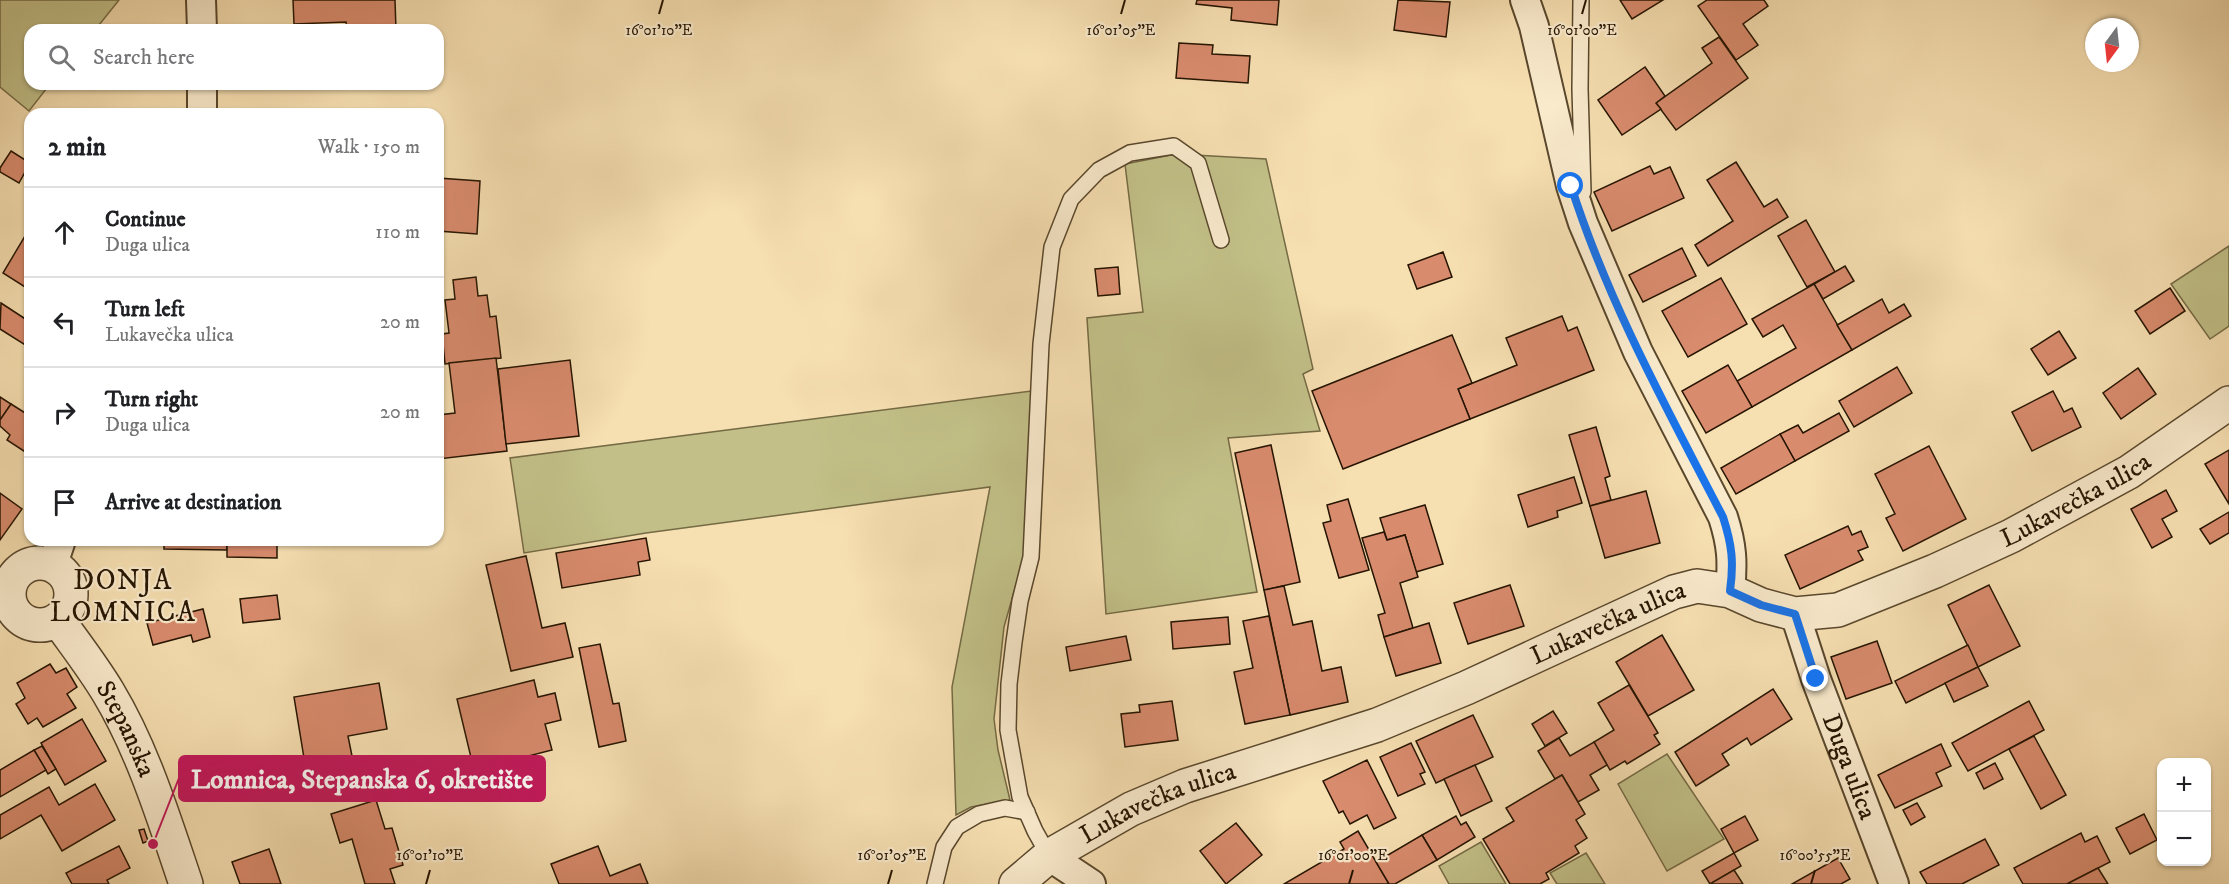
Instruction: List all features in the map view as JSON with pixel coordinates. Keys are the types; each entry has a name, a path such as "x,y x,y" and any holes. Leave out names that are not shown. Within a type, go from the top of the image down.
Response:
{"street":[{"path":"201,0 202,24"},
{"path":"1525,0 1534,26 1571,186 1583,223 1638,352 1723,517 1731,543 1733,567 1730,591"},
{"path":"202,90 202,108"},
{"name":"Lukavečka ulica","path":"1016,884 1050,856 1131,809 1185,786 1377,725 1466,688 1674,592 1697,586 1730,591 1761,605 1795,614 1838,610 1935,571 2011,536 2128,472 2229,403"},
{"path":"57,552 62,571 69,580 72,591 71,603 66,613 58,620 38,626 6,613 9,588 20,569 42,562 57,552"},
{"name":"Duga ulica","path":"1795,614 1816,679 1894,884"},
{"name":"Stepanska","path":"58,620 109,693 142,763 186,884"},
{"path":"1050,856 1091,884"}],"lane":[{"path":"1581,0 1583,223"},
{"path":"1050,856 1035,831 1020,797 1008,730 1010,684 1020,601 1031,557 1041,344 1052,247 1071,199 1099,171 1130,153 1174,146 1198,163 1221,240"},
{"path":"935,884 944,847 957,827 979,814 1005,808 1027,812"}],"shaded area":[{"path":"0,0 119,0 100,24 24,24 24,90 45,90 31,108 25,108 0,87"},
{"path":"1176,154 1266,159 1313,369 1303,374 1320,431 1228,438 1257,592 1106,614 1087,318 1143,312 1125,164"},
{"path":"2229,246 2229,326 2210,339 2171,284"},
{"path":"1039,390 1025,553 1004,627 994,719 998,750 1010,800 971,807 956,815 952,687 990,487 646,533 524,553 510,458"},
{"path":"1667,754 1724,839 1667,871 1618,784"},
{"path":"1481,842 1506,884 1449,884 1439,866"},
{"path":"1586,853 1605,884 1557,884 1550,873"}],"building":[{"path":"293,0 395,0 396,24 346,24 346,22 294,24"},
{"path":"1197,0 1279,0 1277,25 1231,20 1232,8 1196,4"},
{"path":"1398,0 1450,2 1446,37 1394,30"},
{"path":"1620,0 1663,0 1632,19"},
{"path":"1707,0 1764,0 1768,6 1743,24 1758,45 1736,60 1698,6"},
{"path":"1719,37 1748,78 1676,130 1656,103 1712,63 1702,48"},
{"path":"1179,43 1213,45 1212,54 1250,56 1248,83 1176,78"},
{"path":"1645,67 1665,96 1656,103 1661,109 1622,135 1598,100"},
{"path":"11,151 24,159 24,174 19,183 0,172 0,168"},
{"path":"1736,162 1764,207 1777,199 1788,217 1708,266 1695,245 1733,221 1707,180"},
{"path":"1650,166 1654,174 1670,167 1684,198 1612,231 1594,192"},
{"path":"444,178 480,181 477,234 444,231"},
{"path":"1806,220 1835,272 1807,287 1778,236"},
{"path":"24,238 24,286 3,273"},
{"path":"1682,248 1696,276 1643,302 1629,275"},
{"path":"1443,252 1452,277 1417,289 1408,265"},
{"path":"1845,266 1854,281 1823,299 1814,284"},
{"path":"1118,267 1120,294 1098,296 1095,269"},
{"path":"476,277 478,296 487,295 490,317 496,316 501,358 445,364 444,334 449,333 445,300 455,299 453,280"},
{"path":"1721,278 1747,324 1688,357 1662,311"},
{"path":"1814,284 1852,350 1752,407 1737,381 1796,348 1783,325 1763,337 1752,319"},
{"path":"2170,288 2185,311 2150,334 2135,311"},
{"path":"1882,299 1889,313 1904,304 1911,316 1852,350 1837,325"},
{"path":"1,303 24,318 24,344 0,329"},
{"path":"1562,316 1568,331 1577,327 1594,370 1470,419 1458,389 1517,365 1506,338"},
{"path":"2059,331 2076,358 2048,375 2031,349"},
{"path":"1452,335 1472,383 1458,389 1470,419 1343,469 1312,391"},
{"path":"496,358 507,451 444,458 444,414 455,413 449,363"},
{"path":"570,360 579,436 506,444 498,369"},
{"path":"1728,365 1752,407 1706,433 1682,391"},
{"path":"1897,367 1912,393 1854,427 1839,401"},
{"path":"2138,368 2156,394 2121,419 2103,393"},
{"path":"2053,391 2064,412 2072,408 2081,427 2032,451 2012,412"},
{"path":"0,397 11,404 0,420"},
{"path":"11,404 24,412 24,451 7,440 10,435 0,426 0,420"},
{"path":"1839,413 1849,431 1795,461 1780,434 1798,425 1803,433"},
{"path":"1596,427 1610,476 1605,478 1611,500 1590,506 1569,435"},
{"path":"1780,434 1795,461 1736,494 1721,468"},
{"path":"1271,445 1300,582 1264,590 1235,453"},
{"path":"1929,446 1966,519 1903,551 1886,518 1895,514 1875,474"},
{"path":"2229,450 2229,504 2205,464"},
{"path":"1574,477 1582,503 1557,511 1558,517 1528,527 1518,495"},
{"path":"2166,490 2177,511 2162,519 2172,537 2152,548 2131,509"},
{"path":"1646,491 1660,543 1605,558 1590,506"},
{"path":"0,493 22,509 0,540"},
{"path":"1348,499 1369,570 1339,578 1323,523 1331,521 1327,505"},
{"path":"1425,505 1443,564 1416,572 1405,535 1387,540 1380,518"},
{"path":"2229,512 2229,533 2210,544 2200,529"},
{"path":"1848,526 1852,535 1861,531 1868,547 1858,551 1863,560 1800,589 1785,555"},
{"path":"1384,532 1387,540 1405,535 1418,577 1400,583 1413,628 1384,637 1378,615 1385,613 1362,538"},
{"path":"646,538 650,560 638,562 640,575 562,588 556,553"},
{"path":"164,546 227,546 227,550 164,549"},
{"path":"227,546 277,546 277,558 227,557"},
{"path":"526,556 542,628 565,623 573,657 511,671 486,565"},
{"path":"1510,585 1524,626 1468,644 1454,603"},
{"path":"1989,585 2020,646 1978,667 1948,605"},
{"path":"1284,586 1293,625 1312,621 1322,671 1341,667 1348,702 1290,715 1264,590"},
{"path":"277,595 280,619 243,623 240,599"},
{"path":"203,609 210,637 193,642 191,635 153,645 147,623"},
{"path":"1269,616 1290,715 1245,724 1234,672 1253,668 1243,621"},
{"path":"1228,617 1230,644 1173,649 1171,622"},
{"path":"1429,623 1441,663 1396,676 1384,637"},
{"path":"1662,635 1694,690 1648,716 1616,662"},
{"path":"1126,636 1131,660 1070,671 1066,647"},
{"path":"1877,641 1892,683 1846,699 1831,657"},
{"path":"600,644 613,704 619,703 626,741 599,747 579,648"},
{"path":"1968,645 1978,667 1906,703 1895,681"},
{"path":"50,664 56,673 66,668 77,687 67,694 76,708 43,727 37,718 28,724 16,704 25,698 17,683"},
{"path":"1978,667 1988,686 1954,702 1945,683"},
{"path":"534,680 538,697 555,693 561,720 545,724 552,750 474,770 457,699"},
{"path":"379,683 387,729 348,736 352,756 305,764 294,697"},
{"path":"1629,685 1658,733 1654,735 1660,744 1627,764 1625,761 1610,770 1594,742 1614,730 1598,703"},
{"path":"1773,689 1792,719 1751,745 1747,738 1722,754 1729,765 1696,786 1675,752"},
{"path":"1172,701 1178,740 1125,747 1121,714 1140,712 1139,705"},
{"path":"2029,701 2044,730 1968,771 1952,743"},
{"path":"1553,711 1567,733 1545,746 1532,724"},
{"path":"1473,715 1493,757 1436,783 1416,741"},
{"path":"82,719 106,761 65,785 41,743"},
{"path":"2034,736 2066,795 2041,809 2009,749"},
{"path":"1559,738 1570,756 1594,742 1607,765 1590,775 1599,790 1578,802 1562,775 1555,779 1538,751"},
{"path":"1411,743 1425,772 1420,774 1425,784 1398,796 1380,757"},
{"path":"1941,744 1951,766 1936,773 1942,786 1895,808 1878,775"},
{"path":"42,746 56,769 48,774 34,750"},
{"path":"34,750 46,770 0,797 0,770"},
{"path":"1367,760 1396,818 1374,829 1367,815 1350,824 1343,811 1339,813 1323,781"},
{"path":"1995,763 2003,779 1984,789 1976,773"},
{"path":"1475,765 1492,801 1461,816 1444,779"},
{"path":"1562,775 1585,814 1576,820 1587,838 1575,846 1579,853 1546,873 1549,879 1540,884 1510,884 1483,839 1514,821 1506,808"},
{"path":"95,784 115,820 62,851 41,815 0,839 0,815 49,787 59,805"},
{"path":"376,800 385,829 392,828 403,865 390,869 395,884 365,884 352,839 340,843 331,814"},
{"path":"1917,803 1925,817 1911,825 1903,810"},
{"path":"2144,814 2157,840 2130,854 2116,828"},
{"path":"1456,816 1461,825 1466,822 1475,837 1437,860 1422,835"},
{"path":"1745,816 1758,840 1734,853 1721,829"},
{"path":"1236,823 1262,855 1226,884 1200,851"},
{"path":"144,829 148,841 143,843 139,830"},
{"path":"1358,831 1389,884 1284,884 1344,849 1340,842"},
{"path":"2081,833 2085,842 2097,836 2110,862 2067,884 2023,884 2014,868"},
{"path":"1422,835 1437,860 1395,884 1389,884 1376,862"},
{"path":"1985,839 1999,865 1962,884 1927,884 1920,872"},
{"path":"119,846 130,868 107,880 109,884 72,884 66,873"},
{"path":"598,846 610,876 640,864 648,884 559,884 551,864"},
{"path":"269,849 281,884 240,884 232,862"},
{"path":"1734,853 1741,866 1710,884 1702,871"},
{"path":"1838,858 1850,879 1841,884 1792,884"},
{"path":"2098,868 2108,884 2067,884"},
{"path":"1734,870 1743,884 1710,884"}],"place":[{"name":"Lomnica, Stepanska 6, okretište","path":"153,844"}],"district":[{"name":"DONJA LOMNICA","path":"123,596"}],"route":[{"path":"1571,186 1583,223 1638,352 1723,517 1731,543 1733,567 1730,591 1761,605 1795,614 1816,679"}]}
